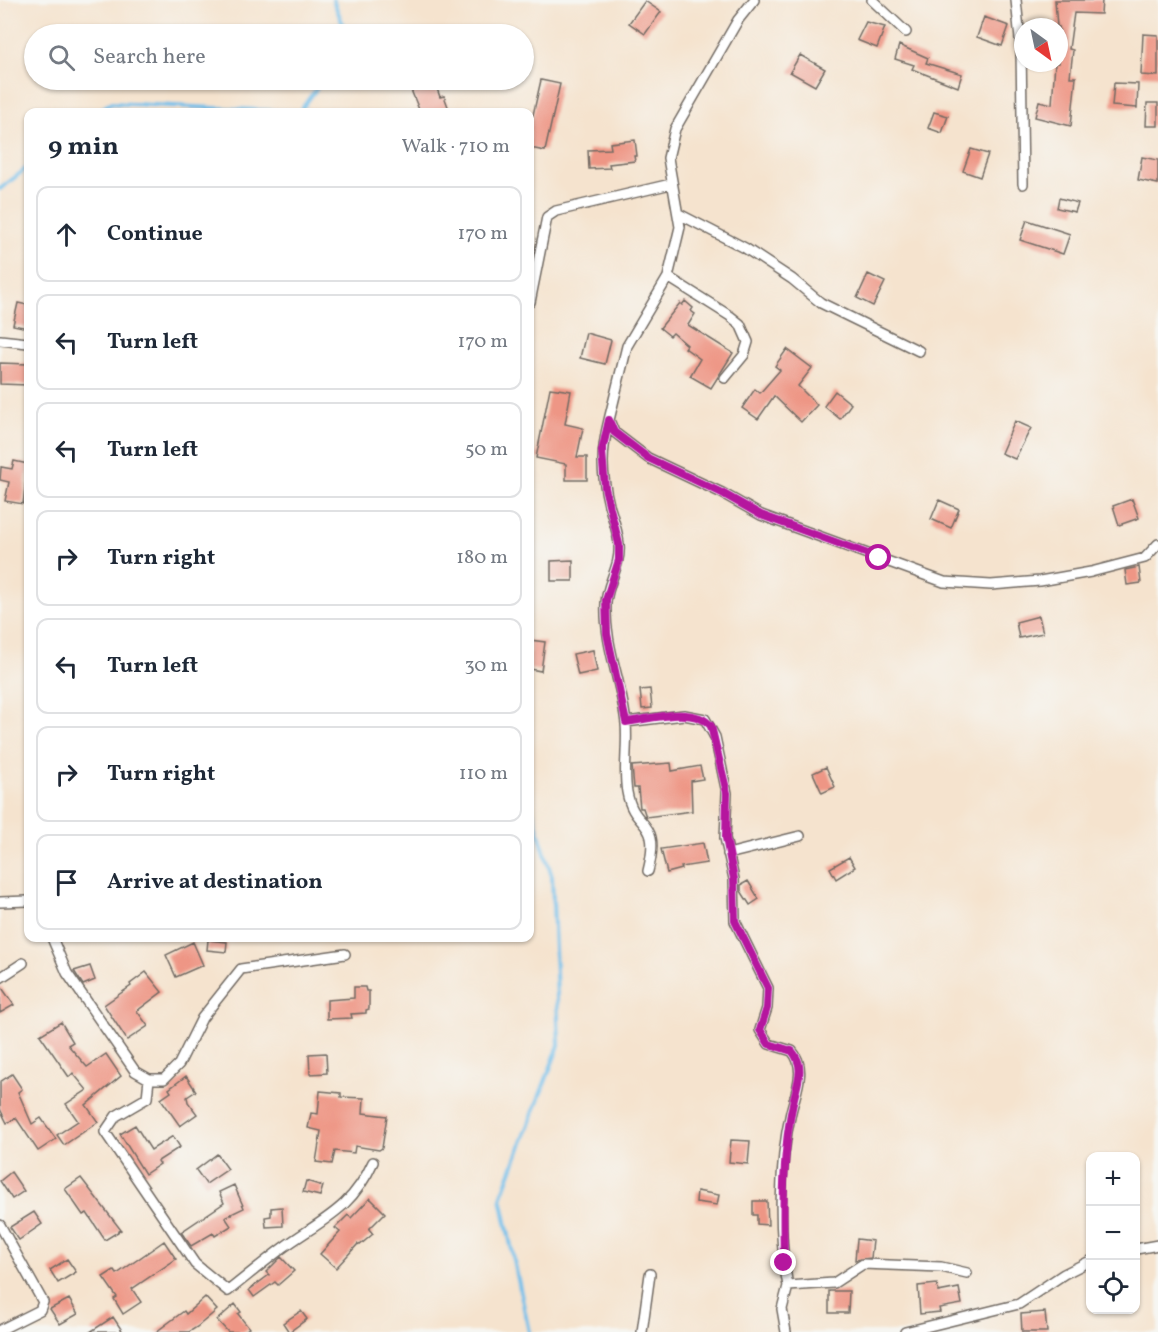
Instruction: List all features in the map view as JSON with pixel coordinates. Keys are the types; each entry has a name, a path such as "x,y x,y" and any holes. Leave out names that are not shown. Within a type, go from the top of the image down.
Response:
{"street":[{"path":"648,871 654,849 652,837 647,825 633,809 627,792 626,722 607,634 606,600 619,560 619,544 605,488 602,451 627,346 668,277 680,227 668,158 675,129 738,20 754,0"},
{"path":"872,0 906,32"},
{"path":"1017,0 1021,49 1023,184"},
{"path":"534,282 547,217 556,211 671,184"},
{"path":"679,214 745,248 792,279 820,303 919,351"},
{"path":"668,277 740,324 748,342 744,355 725,378"},
{"path":"0,340 24,343"},
{"path":"609,420 614,432 648,458 722,493 761,515 944,582 991,585 1091,572 1145,558 1158,543"},
{"path":"626,722 684,715 705,719 711,726 727,793 726,838 734,879 735,921 768,988 767,1008 760,1030 769,1044 792,1051 801,1068 790,1118 784,1162 784,1263 788,1286 782,1309 786,1332"},
{"path":"728,854 800,836"},
{"path":"0,902 24,902"},
{"path":"54,942 67,973 135,1071 148,1079 164,1079 179,1064 202,1018 241,969 345,954"},
{"path":"0,978 23,963"},
{"path":"148,1079 147,1098 116,1116 105,1132 195,1264 228,1291 285,1247 322,1224 362,1186 373,1162"},
{"path":"0,1225 43,1302 40,1310 0,1330"},
{"path":"1140,1248 1158,1245"},
{"path":"905,1332 1019,1304 1064,1274 1086,1263"},
{"path":"788,1286 834,1283 863,1264 940,1267 967,1273"},
{"path":"642,1332 650,1274"}],"building":[{"path":"1055,0 1102,0 1101,14 1074,13 1069,49 1073,50 1070,77 1076,77 1071,126 1035,117 1039,101 1052,104 1054,72 1068,72 1068,18 1056,18"},
{"path":"645,1 661,12 645,34 629,23"},
{"path":"984,17 1009,26 1002,46 977,37"},
{"path":"866,22 885,27 877,48 857,40"},
{"path":"1143,34 1158,35 1158,76 1141,75"},
{"path":"899,45 928,58 926,63 962,74 958,87 912,69 914,65 895,59"},
{"path":"800,55 825,69 815,86 790,72"},
{"path":"541,80 560,84 545,151 534,149 534,111"},
{"path":"1114,83 1138,84 1137,108 1112,106"},
{"path":"411,90 438,90 440,97 444,96 448,108 418,108"},
{"path":"1147,103 1158,103 1158,126 1146,126"},
{"path":"934,112 948,116 942,133 928,128"},
{"path":"635,140 637,156 634,156 635,161 609,164 610,168 589,169 588,150 611,149 610,143"},
{"path":"971,149 988,154 980,177 963,171"},
{"path":"1142,157 1158,160 1158,184 1138,180"},
{"path":"1059,198 1078,203 1075,212 1057,208"},
{"path":"1027,220 1070,234 1063,254 1020,240"},
{"path":"868,274 885,282 873,306 857,298"},
{"path":"685,301 693,308 691,311 695,314 688,325 733,353 711,388 690,376 700,359 685,348 687,345 673,333 670,336 660,328 680,303 682,305"},
{"path":"18,303 24,304 24,327 13,325"},
{"path":"586,333 611,340 605,364 580,358"},
{"path":"787,349 812,368 798,386 817,405 801,422 774,396 758,419 742,408 755,389 760,393 780,370 775,366"},
{"path":"0,363 24,364 24,385 0,384"},
{"path":"550,388 571,391 565,424 583,428 577,457 587,457 587,480 566,480 566,464 536,458"},
{"path":"835,391 851,404 840,419 824,406"},
{"path":"1015,421 1031,428 1015,459 1001,453"},
{"path":"14,461 24,463 23,504 5,501 9,482 0,480 1,467 12,469"},
{"path":"1132,499 1139,518 1119,525 1113,506"},
{"path":"939,500 959,509 951,528 931,519"},
{"path":"573,560 573,581 551,581 551,561"},
{"path":"1139,567 1141,583 1127,585 1125,570"},
{"path":"1039,616 1043,633 1019,638 1016,622"},
{"path":"534,641 545,642 541,671 534,670"},
{"path":"593,650 597,671 578,675 573,654"},
{"path":"650,689 652,708 642,709 640,690"},
{"path":"671,763 672,771 700,766 703,779 691,781 692,811 646,817 643,808 640,808 638,788 634,788 632,766"},
{"path":"826,767 835,787 822,793 813,773"},
{"path":"703,843 707,863 681,867 682,869 667,873 661,849"},
{"path":"849,857 855,867 836,879 830,868"},
{"path":"748,881 759,899 750,905 741,891 741,885"},
{"path":"193,942 203,965 176,977 166,955"},
{"path":"208,942 227,942 226,952 207,950"},
{"path":"90,966 95,980 83,985 74,971"},
{"path":"146,972 162,992 137,1011 148,1026 127,1040 104,1005"},
{"path":"0,985 14,1005 0,1013"},
{"path":"354,987 365,987 366,991 369,991 369,1009 366,1013 351,1014 352,1018 327,1019 327,1000 354,998"},
{"path":"61,1022 73,1042 68,1045 87,1067 106,1054 121,1076 86,1105 98,1122 64,1145 57,1135 78,1121 66,1104 87,1090 73,1073 69,1077 40,1035"},
{"path":"326,1053 327,1073 310,1074 309,1054"},
{"path":"12,1074 22,1089 18,1092 32,1124 41,1118 56,1139 38,1151 16,1118 7,1123 0,1109 0,1082"},
{"path":"186,1076 196,1091 187,1097 197,1114 180,1126 161,1099 171,1092 169,1089"},
{"path":"320,1091 341,1093 341,1097 364,1098 363,1113 387,1116 382,1148 379,1150 355,1146 354,1153 335,1151 332,1164 316,1162 321,1131 308,1128 311,1113 318,1114"},
{"path":"135,1125 151,1150 173,1136 180,1147 158,1161 160,1164 145,1174 120,1134"},
{"path":"731,1140 750,1141 748,1164 729,1162"},
{"path":"217,1154 228,1169 206,1184 196,1170"},
{"path":"11,1172 24,1191 12,1199 0,1181"},
{"path":"81,1178 121,1230 105,1240 87,1213 83,1215 65,1189"},
{"path":"306,1181 323,1186 320,1196 303,1192"},
{"path":"234,1185 244,1208 225,1217 231,1226 191,1246 181,1232 224,1203 219,1192"},
{"path":"697,1191 719,1195 717,1205 696,1202"},
{"path":"370,1198 385,1213 369,1229 373,1234 360,1245 358,1244 336,1268 320,1254 340,1232 335,1228 348,1215 351,1218"},
{"path":"753,1201 767,1201 768,1225 757,1224 757,1215 753,1215"},
{"path":"282,1207 283,1226 266,1227 265,1217 271,1216 271,1208"},
{"path":"34,1212 42,1224 19,1240 10,1227"},
{"path":"857,1239 873,1241 871,1258 855,1260"},
{"path":"164,1241 176,1259 132,1289 141,1302 123,1314 114,1299 117,1297 103,1277 114,1270 117,1274"},
{"path":"281,1257 294,1271 278,1285 275,1282 254,1297 249,1290 269,1275 266,1272"},
{"path":"67,1259 76,1272 58,1283 50,1270"},
{"path":"937,1284 938,1292 959,1288 962,1304 939,1308 940,1312 920,1314 918,1286"},
{"path":"829,1291 849,1291 848,1313 829,1313"},
{"path":"205,1297 217,1310 197,1327 189,1332 156,1332 184,1311 186,1314"},
{"path":"69,1299 78,1314 60,1324 50,1309"},
{"path":"235,1304 241,1312 238,1314 249,1328 243,1332 228,1332 217,1320"},
{"path":"301,1311 307,1319 289,1332 283,1323"},
{"path":"1045,1312 1047,1332 1022,1332 1021,1314"},
{"path":"113,1317 123,1332 90,1332"}],"waterway":[{"path":"333,0 343,24"},
{"path":"302,108 316,90"},
{"path":"103,108 110,103 215,108"},
{"path":"0,189 24,170"},
{"path":"529,1332 501,1198 559,1045 552,877 534,817"}],"route":[{"path":"784,1263 784,1162 790,1118 801,1068 792,1051 769,1044 760,1030 767,1008 768,988 735,921 734,879 726,838 727,793 711,726 705,719 684,715 626,722 607,634 606,600 619,560 619,544 605,488 602,451 609,420 614,432 648,458 722,493 761,515 879,558"}]}
